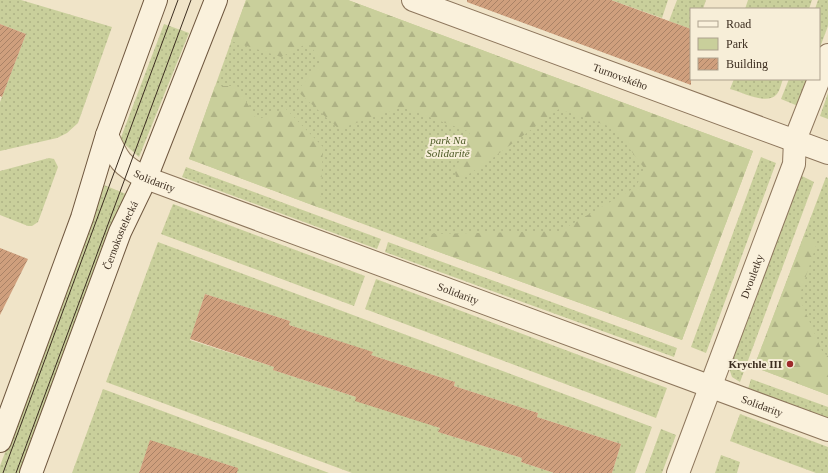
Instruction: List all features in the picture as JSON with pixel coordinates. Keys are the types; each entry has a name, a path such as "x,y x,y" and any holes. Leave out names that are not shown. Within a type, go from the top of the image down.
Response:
{"street":[{"path":"0,441 82,218 107,135 156,0"},
{"name":"Černokostelecká","path":"31,473 120,232 146,178 216,0"},
{"name":"Turnovského","path":"413,0 828,153"},
{"name":"Dvouletky","path":"820,76 828,55"},
{"name":"Dvouletky","path":"678,473 794,164 796,140 819,80"},
{"name":"Solidarity","path":"107,135 116,154 128,169 146,178 828,430"}],"green space":[{"path":"0,0 21,0 112,27 78,123 67,133 57,138 0,151 0,102 26,34 0,24"},
{"name":"park Na Solidaritě","path":"246,0 348,0 753,151 682,340 425,247 189,159"},
{"path":"246,0 348,0 753,151 682,340 425,247 430,234 560,231 636,187 644,168 614,128 559,109 490,160 457,182 455,172 470,132 402,107 339,129 297,91 322,61 308,43 281,57 231,41"},
{"path":"611,0 668,0 662,18"},
{"path":"677,0 706,0 703,8 690,8 690,29 669,21"},
{"path":"748,0 812,0 809,8 745,8"},
{"path":"818,0 828,0 828,26 820,47 820,8 815,8"},
{"path":"164,24 189,33 139,157 120,140"},
{"path":"734,80 783,80 777,94 767,99 754,97 730,89"},
{"path":"789,80 808,80 798,106 781,99"},
{"path":"215,86 237,86 257,120 285,108 323,147 320,208 189,159"},
{"path":"828,93 828,119 820,116"},
{"path":"761,157 776,163 706,353 691,347"},
{"path":"49,158 54,159 58,167 38,222 32,226 28,226 0,215 0,171"},
{"path":"186,167 381,239 377,249 182,177"},
{"path":"800,175 814,182 740,382 732,377 729,368"},
{"path":"826,177 828,178 828,395 754,367"},
{"path":"104,185 126,194 22,473 0,473 0,466"},
{"path":"173,204 365,276 354,306 161,234"},
{"path":"805,233 816,246 799,297 823,353 828,356 828,395 754,367"},
{"path":"158,242 652,427 635,473 612,473 621,444 537,417 538,413 454,386 455,382 371,355 372,352 289,325 290,321 205,294 190,340 274,367 273,370 356,397 440,428 438,432 522,458 521,462 554,473 352,473 106,382"},
{"path":"388,242 677,348 674,357 385,252"},
{"path":"376,279 667,388 656,418 365,309"},
{"path":"751,379 828,407 828,418 748,389"},
{"path":"103,389 329,473 238,473 234,472 235,467 150,441 139,473 72,473"},
{"path":"740,414 828,447 828,473 816,473 730,441"},
{"path":"661,429 676,435 662,473 645,473"},
{"path":"721,455 740,462 737,473 715,473"}],"building":[{"path":"467,0 611,0 690,29 691,85 467,2"},
{"path":"0,24 26,34 2,97 0,96"},
{"path":"0,248 28,259 0,315"},
{"path":"205,294 290,321 289,325 373,352 371,355 455,382 454,386 538,413 537,417 621,444 612,473 554,473 521,462 522,458 438,432 440,428 355,401 356,397 273,370 274,367 190,339"},
{"path":"150,440 238,468 237,473 139,473"}],"tram line":[{"path":"3,473 178,0"},
{"path":"16,473 191,0"}],"place":[{"name":"Krychle III","path":"790,364"}]}
